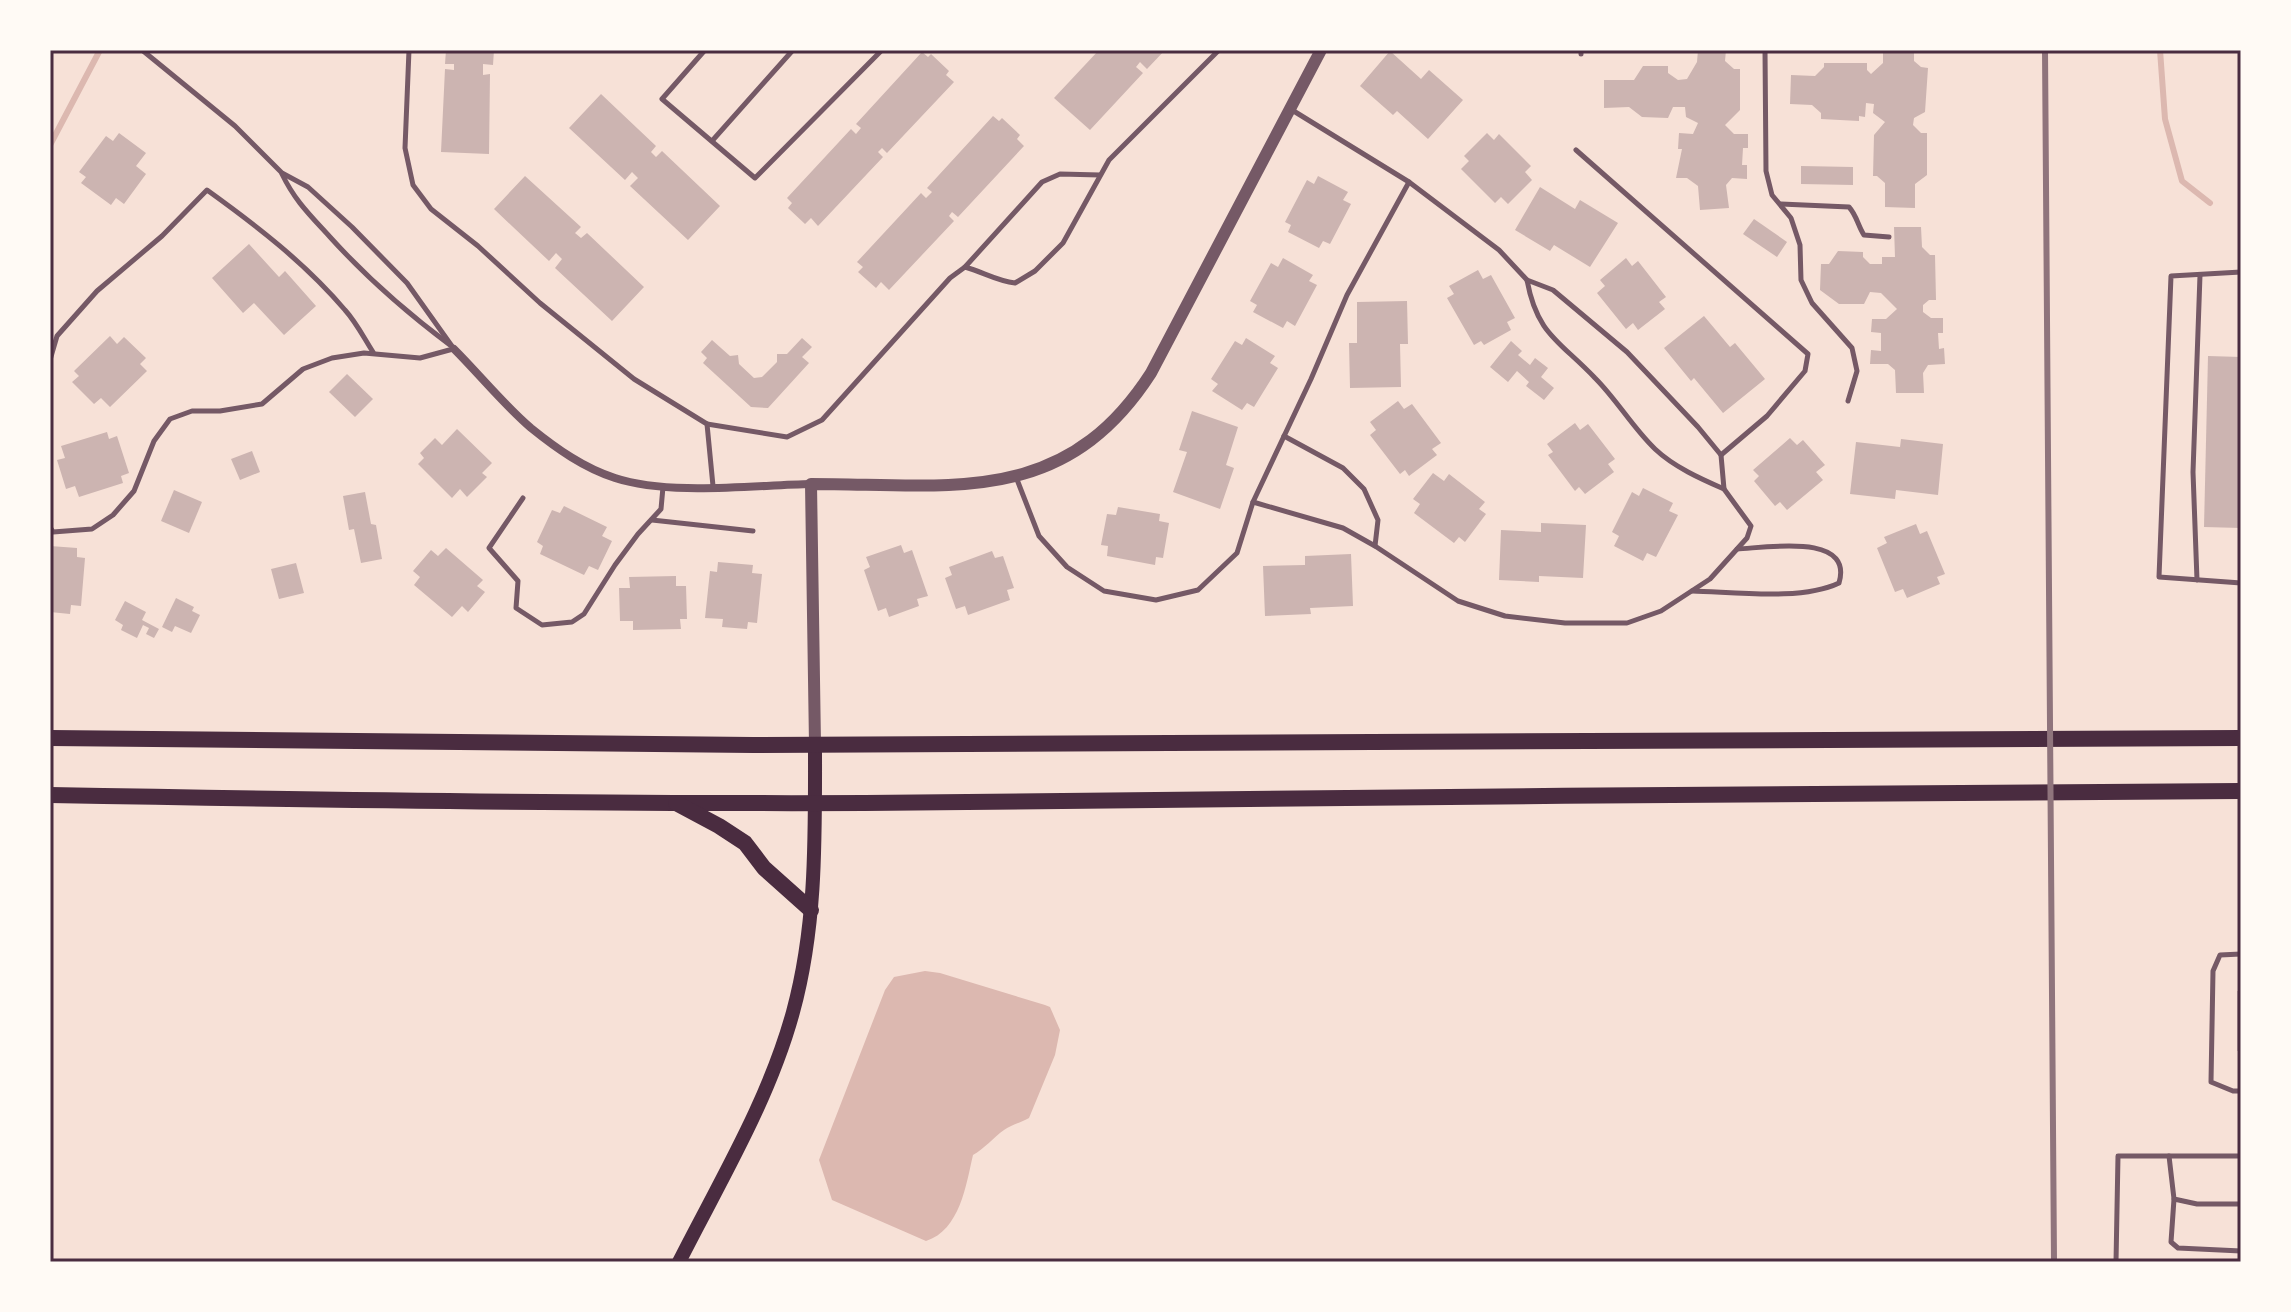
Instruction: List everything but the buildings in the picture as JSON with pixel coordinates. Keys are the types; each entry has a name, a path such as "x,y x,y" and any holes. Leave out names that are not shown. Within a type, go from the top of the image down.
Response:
{"highway":[{"path":"50,738 815,744 2241,738"},
{"path":"50,795 485,802 815,802 2241,791"},
{"path":"673,802 745,843 764,868 811,910"}],"main road":[{"path":"679,1262 774,1071 799,988 815,883 815,744"}],"street":[{"path":"454,349 529,426 560,450 615,478 663,486 713,486 973,484 1016,477 1077,451 1100,435 1134,400 1172,336 1321,50"},
{"path":"811,484 815,744"}],"lane":[{"path":"142,50 235,126 282,173 308,187 352,227 407,283 454,349"},
{"path":"409,50 405,148 413,185 431,209 634,379 707,424 787,437 822,420 1042,182 1060,174 1101,175"},
{"path":"705,50 662,99 755,178 882,50"},
{"path":"712,141 793,50"},
{"path":"965,267 997,281 1015,283 1035,271 1063,243 1109,160 1219,50"},
{"path":"1765,50 1766,171 1772,195 1791,218 1800,245 1801,280 1812,303 1852,348 1857,371 1848,401"},
{"path":"1290,109 1409,182 1499,250 1527,280 1553,290 1627,352 1721,455 1724,489"},
{"path":"1576,150 1808,354 1805,371 1767,416 1721,455"},
{"path":"282,173 293,197 354,263 398,306 454,349"},
{"path":"1016,477 1039,536 1067,567 1104,591 1156,600 1198,590 1237,553 1253,502 1347,295 1409,182"},
{"path":"50,360 57,336 97,291 162,236 207,190 267,233 311,273 347,312 373,353"},
{"path":"1780,204 1849,207 1857,216 1864,235 1889,237"},
{"path":"2241,272 2171,276 2159,577 2241,583"},
{"path":"2197,580 2193,472 2200,275"},
{"path":"1253,502 1343,528 1458,601 1505,616 1565,623 1627,623 1661,611 1710,579 1747,538 1751,526 1724,489 1701,479 1656,450 1596,378 1552,339 1532,306 1527,280"},
{"path":"51,529 53,532 92,529 113,515 134,491 154,441 170,419 192,411 220,411 262,404 303,369 332,358 373,353 420,358 454,349"},
{"path":"707,424 713,486"},
{"path":"1284,436 1343,468 1364,489 1378,520 1375,546"},
{"path":"523,498 489,548 518,581 516,608 542,625 572,622 584,614 615,565 661,509 663,486"},
{"path":"651,520 753,531"},
{"path":"1691,591 1801,593 1823,591 1839,583 1842,572 1836,558 1823,549 1809,546 1737,549"},
{"path":"2241,954 2220,955 2213,971 2211,1082 2241,1091"},
{"path":"2116,1262 2118,1156 2241,1156"},
{"path":"2169,1156 2174,1199 2171,1242 2178,1248 2241,1251"},
{"path":"2174,1199 2197,1204 2241,1204"}],"shaded area":[{"path":"925,971 1050,1007 1060,1030 1055,1055 1029,1118 1004,1130 973,1155 954,1217 947,1227 926,1241 832,1200 819,1160 885,990 894,977"}],"waterway":[{"path":"50,145 100,50"},
{"path":"2160,50 2165,119 2182,181 2210,203"}],"railway":[{"path":"2045,50 2054,1262"}]}
